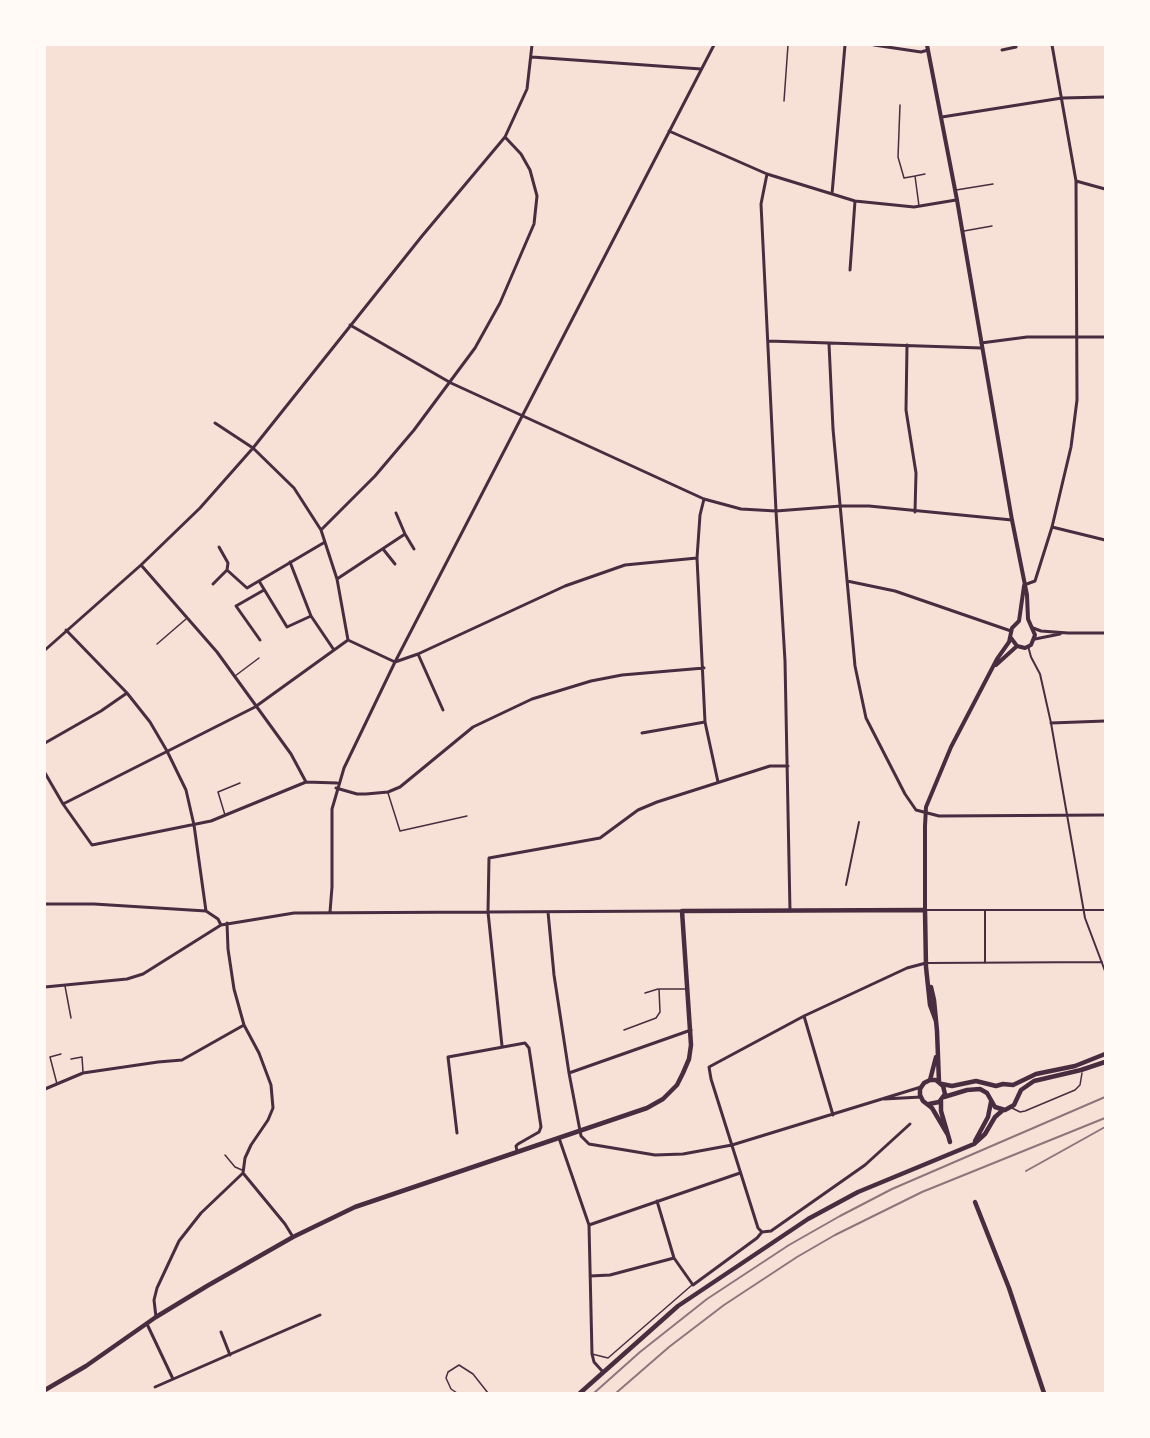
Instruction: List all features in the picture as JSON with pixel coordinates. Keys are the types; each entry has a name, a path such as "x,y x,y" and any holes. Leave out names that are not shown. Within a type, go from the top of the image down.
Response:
{"main road":[{"path":"45,1390 86,1366 156,1317 293,1237 355,1207 647,1108 670,1092 689,1059 691,1030 682,911 926,910 926,963 930,1005 936,1021 940,1083 945,1090 941,1111 950,1142"},
{"path":"938,1051 930,1080 921,1087 921,1097 929,1104 948,1135"},
{"path":"930,1080 952,1086 976,1081 996,1086 1015,1085 1043,1072 1079,1064 1105,1054"},
{"path":"1016,1096 1034,1081 1105,1062"},
{"path":"580,1393 678,1306 808,1219 858,1192 969,1146 982,1138 995,1117 1015,1103 1016,1096 1009,1085"},
{"path":"969,1146 980,1134 990,1114 990,1099 996,1086"},
{"path":"929,1104 951,1093 977,1088 984,1090 997,1108 1003,1110"},
{"path":"975,1202 1010,1291 1044,1393"}],"street":[{"path":"45,650 141,565 200,508 253,448 350,325 505,137 528,89 532,45"},
{"path":"330,912 332,808 336,788 355,742 714,45"},
{"path":"832,194 844,45"},
{"path":"874,45 921,52 927,48 957,200 1028,619 1035,639"},
{"path":"1002,50 1016,47 1016,45"},
{"path":"1024,585 1033,583 1038,576 1071,447 1077,400 1076,181 1052,45"},
{"path":"532,57 702,69"},
{"path":"942,117 1062,98 1105,97"},
{"path":"669,131 767,174 855,201 919,207 957,200"},
{"path":"321,530 375,476 451,383 488,327 520,260 537,210 536,185 521,154 505,137"},
{"path":"767,174 761,204 786,661 790,911"},
{"path":"1076,181 1105,189"},
{"path":"850,270 855,201"},
{"path":"350,325 451,383 705,499 741,509 776,511 869,506 1012,520"},
{"path":"768,341 830,344 981,345 1027,337 1105,336"},
{"path":"830,344 832,429 855,666 866,718 913,807 939,816 1105,815"},
{"path":"907,345 906,410 916,473 915,512"},
{"path":"215,423 253,448 294,488 321,530 337,579 348,640"},
{"path":"705,499 700,515 697,558 705,722 718,782"},
{"path":"396,513 414,549"},
{"path":"1052,527 1105,540"},
{"path":"337,579 405,534"},
{"path":"227,570 246,588 325,542"},
{"path":"213,584 227,570 228,563 219,548"},
{"path":"383,549 395,564"},
{"path":"348,640 395,662 418,654 565,586 625,565 697,558"},
{"path":"290,562 311,616 334,650"},
{"path":"141,565 217,652 291,754 306,782"},
{"path":"259,581 287,627 311,616"},
{"path":"847,581 895,591 1011,631"},
{"path":"1024,585 1017,624 1011,631 1011,638 951,747 928,801 926,910 1105,910"},
{"path":"260,640 236,606 264,590"},
{"path":"1017,624 1024,623 1041,631 1105,633"},
{"path":"66,630 127,693 150,722 168,751 186,790 194,825 206,911"},
{"path":"993,668 1017,646 1028,646 1035,639 1068,633"},
{"path":"1011,638 1017,646"},
{"path":"63,804 255,707 348,640"},
{"path":"1028,646 1040,674 1051,723 1084,918 1105,971"},
{"path":"418,654 442,710"},
{"path":"336,788 357,794 388,792 400,787 473,727 532,699 591,681 622,675 704,668"},
{"path":"45,743 101,711 127,693"},
{"path":"1051,723 1105,721"},
{"path":"642,733 705,722"},
{"path":"502,1046 488,912 489,858 600,838 638,810 657,802 770,766 788,766"},
{"path":"45,773 63,804 92,845 194,825 226,816 306,782 338,783"},
{"path":"846,885 859,822"},
{"path":"45,904 94,904 206,911 218,920 220,925"},
{"path":"985,910 986,963"},
{"path":"45,987 127,980 143,974 220,925 294,913 682,911"},
{"path":"548,912 554,975 580,1132 584,1140 592,1146 655,1155 683,1154 732,1145 921,1087"},
{"path":"156,1317 154,1300 157,1288 179,1241 201,1213 243,1171 251,1144 272,1114 274,1102 271,1084 260,1053 244,1025 234,988 227,923"},
{"path":"762,1232 758,1228 709,1067 804,1016 907,968 926,963 1102,962"},
{"path":"804,1016 833,1115"},
{"path":"45,1089 84,1073 182,1060 244,1025"},
{"path":"569,1073 691,1030"},
{"path":"457,1133 448,1057 522,1043 529,1048 541,1127 538,1132 518,1144 517,1153"},
{"path":"876,1100 921,1097"},
{"path":"657,1201 674,1258 693,1285 762,1232 771,1231 865,1164 910,1125"},
{"path":"559,1138 589,1225 592,1354 594,1362 603,1372"},
{"path":"243,1171 293,1237"},
{"path":"589,1225 741,1172"},
{"path":"590,1276 610,1275 674,1258"},
{"path":"155,1387 320,1315"},
{"path":"147,1324 174,1379"},
{"path":"221,1332 230,1355"}],"lane":[{"path":"784,101 788,45"},
{"path":"900,105 898,157 904,178 925,174"},
{"path":"915,176 919,207"},
{"path":"955,190 993,184"},
{"path":"962,231 992,226"},
{"path":"157,644 187,618"},
{"path":"234,677 259,658"},
{"path":"226,816 218,792 240,783"},
{"path":"388,792 400,831 467,816"},
{"path":"65,985 71,1018"},
{"path":"645,993 659,989 687,989"},
{"path":"624,1030 656,1018 660,1012 659,989"},
{"path":"57,1085 50,1057 61,1054"},
{"path":"71,1059 87,1055"},
{"path":"82,1057 84,1073"},
{"path":"1011,1107 1020,1112 1025,1111 1075,1090 1081,1082 1079,1064"},
{"path":"225,1155 243,1171"},
{"path":"592,1354 608,1358 693,1285"},
{"path":"457,1393 451,1389 446,1378 447,1372 459,1365 473,1374 488,1393"}],"railway":[{"path":"594,1393 640,1352 707,1299 789,1245 892,1189 1105,1097"},
{"path":"616,1393 669,1347 724,1305 835,1235 922,1192 1105,1118"},
{"path":"1026,1171 1105,1127"}]}
